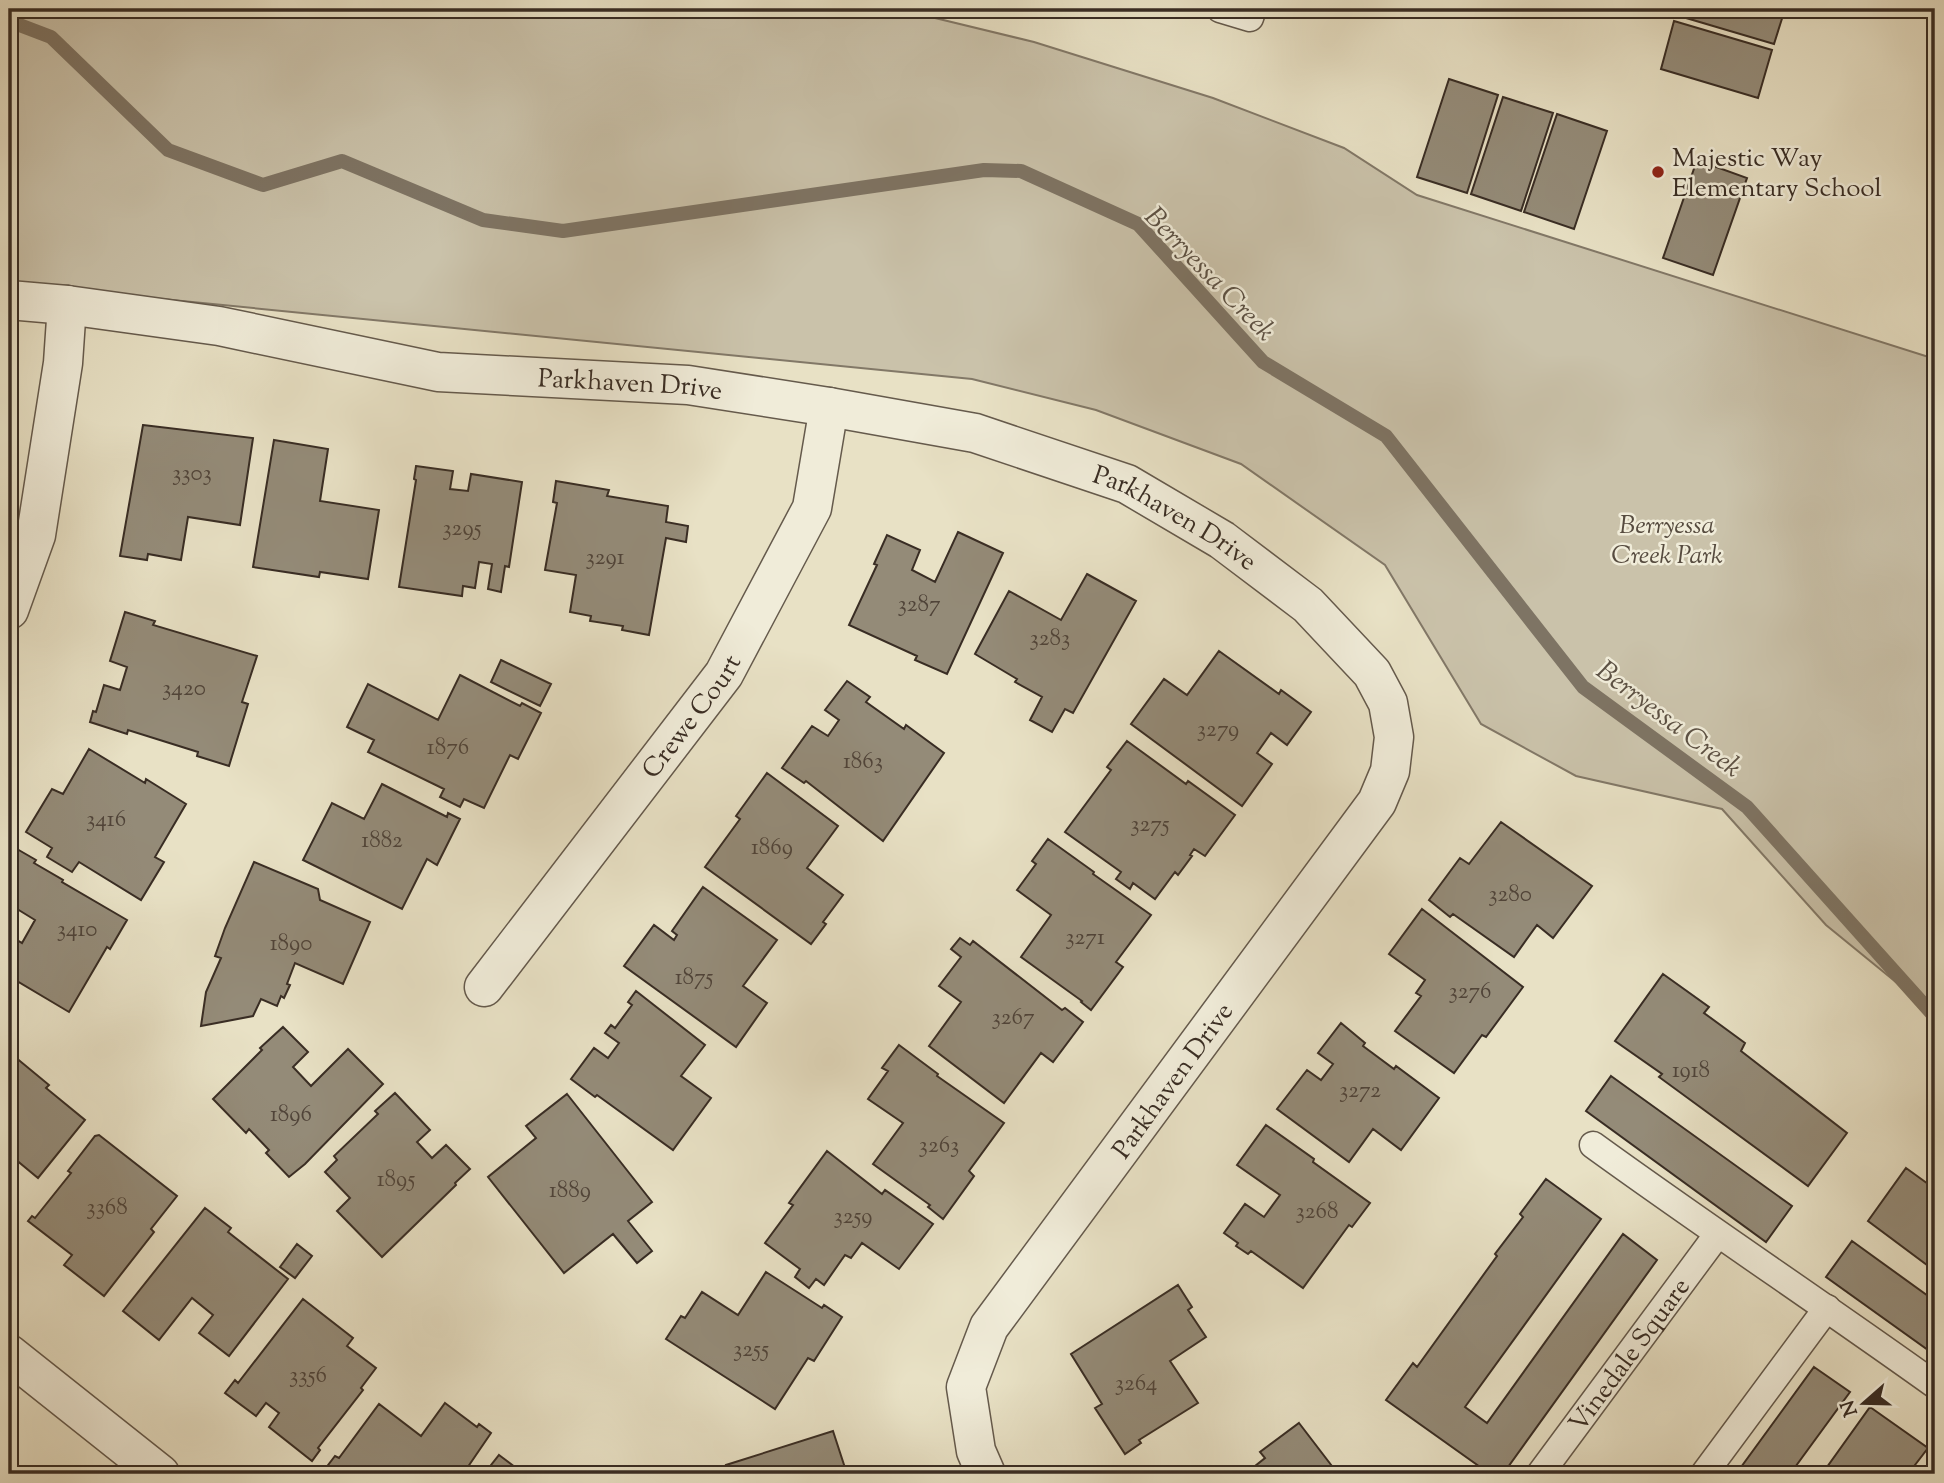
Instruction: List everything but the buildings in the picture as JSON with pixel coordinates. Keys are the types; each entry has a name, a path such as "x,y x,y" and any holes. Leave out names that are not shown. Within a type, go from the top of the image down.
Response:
{"street":[{"name":"Parkhaven Drive","path":"9,300 67,305 219,326 438,372 688,385 975,432 1127,484 1222,540 1308,605 1372,673 1388,703 1394,737 1390,771 1377,802 989,1327 966,1387 976,1451 986,1474"},
{"path":"9,610 36,535 63,363 67,305"},
{"name":"Crewe Court","path":"484,987 724,674 812,508 829,407"},
{"path":"9,1354 160,1474"}],"lane":[{"path":"1220,9 1250,18 1253,9"},
{"path":"1593,1145 1717,1235 1828,1308 1935,1385"},
{"name":"Vinedale Square","path":"1540,1474 1717,1235"},
{"path":"1704,1474 1828,1308"}],"green space":[{"name":"Berryessa Creek Park","path":"9,9 898,9 1034,42 1213,98 1344,148 1417,195 1935,359 1935,1014 1826,925 1722,809 1576,776 1481,724 1385,565 1241,464 1096,410 972,379 9,284"}],"waterway":[{"name":"Berryessa Creek","path":"9,21 51,37 168,150 263,185 342,161 483,220 563,231 984,170 1021,171 1138,224 1263,362 1386,436 1583,687 1747,807 1935,1017"}],"place":[{"name":"Majestic Way Elementary School","path":"1658,172"}]}
